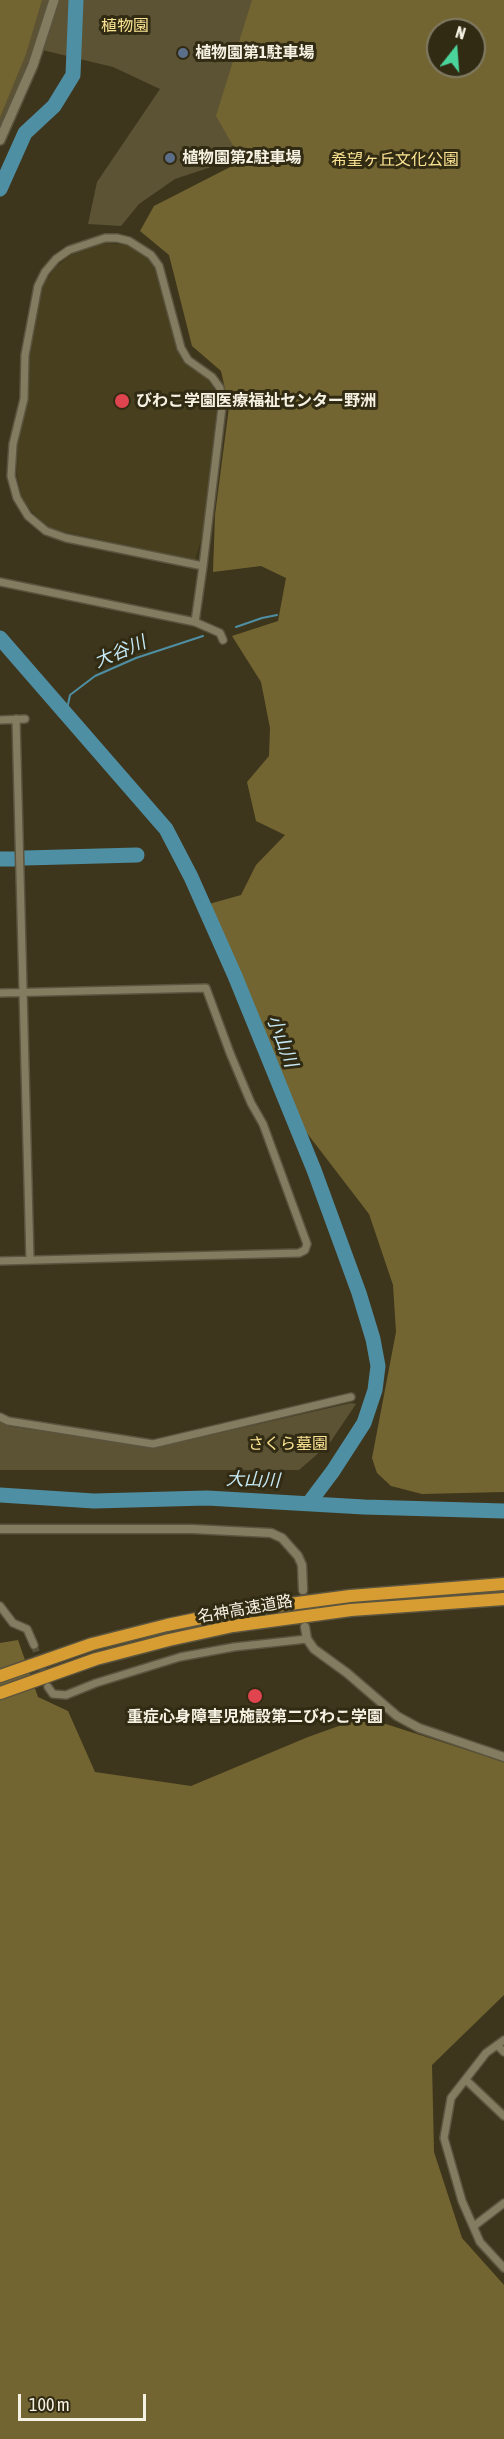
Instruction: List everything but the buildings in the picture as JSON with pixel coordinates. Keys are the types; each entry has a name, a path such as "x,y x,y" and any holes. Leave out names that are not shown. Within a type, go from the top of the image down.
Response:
{"highway":[{"name":"名神高速道路","path":"0,1676 93,1644 230,1612 360,1595 504,1584"},
{"name":"名神高速道路","path":"0,1693 96,1659 233,1626 351,1610 504,1599"}],"main road":[{"path":"0,140 36,57 54,0"}],"street":[{"path":"195,622 202,566 222,406 220,388 212,377 188,360 181,348 159,266 151,255 129,241 117,238 105,238 69,250 56,259 45,272 38,286 25,355 24,399 13,444 11,476 17,498 28,516 46,531 66,538 202,566"},
{"path":"0,582 195,622 220,633 223,640"},
{"path":"16,719 30,1260"},
{"path":"0,720 25,719"},
{"path":"0,993 206,988 230,1053 251,1103 263,1124 307,1244 305,1250 299,1253 0,1261"},
{"path":"0,1417 8,1421 153,1444 351,1397"},
{"path":"0,1529 192,1529 272,1533 282,1538 298,1556 302,1565 303,1590"},
{"path":"0,1606 13,1623 27,1629 34,1645"},
{"path":"305,1627 314,1649 347,1673 397,1716 419,1728 504,1757"},
{"path":"48,1687 53,1694 66,1695 180,1657 234,1647 308,1639"},
{"path":"504,2040 486,2053 452,2098 444,2138 462,2201 480,2242 504,2268"},
{"path":"497,2045 504,2052"},
{"path":"466,2080 504,2116"},
{"path":"474,2226 504,2204"}],"shaded area":[{"name":"びわこ学園医療福祉センター野洲","path":"104,243 128,245 147,257 156,271 182,361 206,378 214,389 217,406 203,533 195,560 47,528 23,501 17,475 18,436 28,397 29,355 43,285 56,267 71,255"}],"green space":[{"name":"植物園","path":"0,0 321,0 284,131 231,151 217,165 175,179 139,204 121,226 88,224 97,182 160,89 113,67 34,48 0,132"},
{"path":"0,0 42,0 26,54 0,117"},
{"name":"希望ヶ丘文化公園","path":"252,0 504,0 504,1492 422,1494 391,1486 377,1473 372,1458 396,1332 393,1285 369,1214 303,1128 209,904 241,895 256,865 285,835 256,821 247,782 269,756 270,728 261,682 232,636 278,621 286,578 261,566 213,572 215,515 229,407 221,371 192,346 169,255 140,231 154,206 238,163 235,149 216,116"},
{"name":"さくら墓園","path":"351,1403 356,1404 329,1444 299,1470 0,1470 0,1421 8,1426 153,1448"},
{"path":"18,1640 38,1697 68,1711 95,1772 191,1786 308,1737 364,1717 504,1762 504,1995 432,2065 434,2152 462,2238 504,2285 504,2439 0,2439 0,1643"}],"waterway":[{"name":"小山川","path":"0,189 25,133 54,106 73,75 76,0"},
{"name":"大谷川","path":"236,627 277,615"},
{"name":"大谷川","path":"66,714 70,695 95,676 136,658 203,636"},
{"name":"小山川","path":"0,638 166,829 191,877 235,976 314,1170 359,1293 373,1339 378,1366 375,1390 364,1423 309,1503"},
{"path":"25,858 137,855"},
{"path":"0,859 14,859"},
{"name":"大山川","path":"0,1495 94,1501 207,1498 364,1507 504,1511"}],"tunnel":[{"path":"34,1645 46,1679"}],"place":[{"name":"植物園第1駐車場","path":"183,53"},
{"name":"植物園第2駐車場","path":"170,158"},
{"name":"びわこ学園医療福祉センター野洲","path":"122,401"},
{"name":"重症心身障害児施設第二びわこ学園","path":"255,1696"}]}
